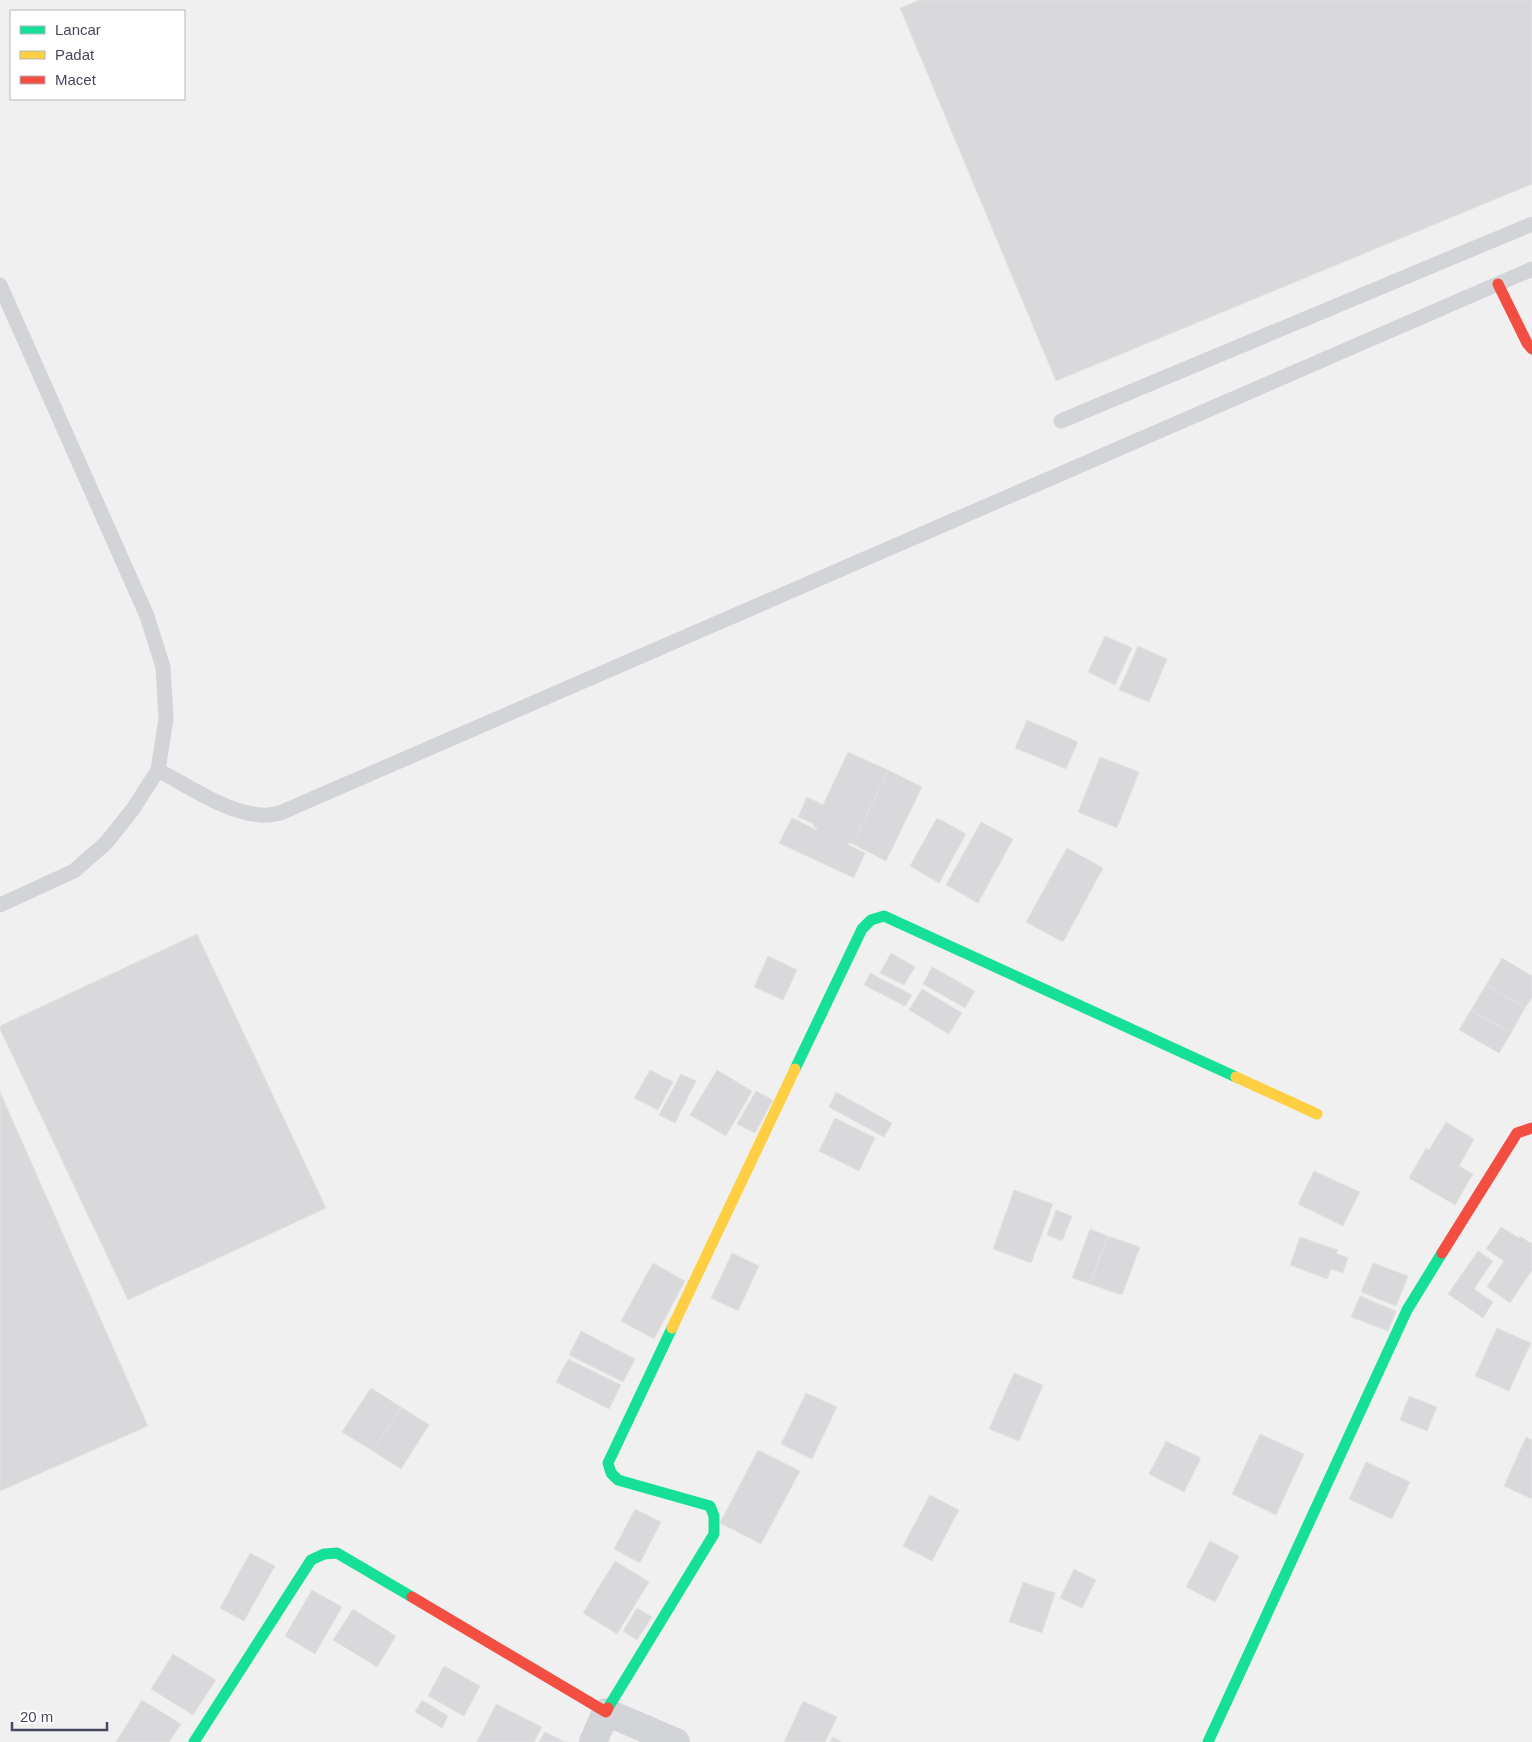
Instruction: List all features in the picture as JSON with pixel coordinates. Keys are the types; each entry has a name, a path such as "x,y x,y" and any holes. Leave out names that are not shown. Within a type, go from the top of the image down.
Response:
{"street":[{"path":"1498,284 1527,343 1532,349"},
{"path":"593,1742 606,1712 714,1534 715,1526 714,1511 710,1506 618,1480 611,1473 608,1463 840,973 866,924 871,920 884,916 1317,1114"},
{"path":"1208,1742 1408,1310 1516,1133 1532,1128"},
{"path":"194,1742 311,1560 317,1555 324,1553 337,1553 606,1712 676,1742"}],"lane":[{"path":"1061,421 1532,224"},
{"path":"158,770 219,803 240,811 261,815 280,813 1532,269"},
{"path":"0,285 147,616 163,667 166,719 158,770 133,810 106,843 74,871 0,905"}],"building":[{"path":"920,0 1532,0 1532,184 1056,381 900,8"},
{"path":"1105,636 1132,648 1115,685 1088,672"},
{"path":"1138,646 1167,659 1149,702 1119,690"},
{"path":"1027,720 1078,742 1066,769 1015,748"},
{"path":"848,752 888,770 853,844 849,843 848,845 865,853 854,878 779,843 792,818 817,830 813,826 814,824 798,817 807,797 823,805"},
{"path":"1100,757 1139,772 1117,828 1078,812"},
{"path":"888,770 922,787 886,861 853,844"},
{"path":"937,818 966,834 939,883 910,866"},
{"path":"981,822 1013,839 978,903 946,885"},
{"path":"1067,848 1103,868 1063,942 1026,922"},
{"path":"197,934 326,1208 128,1300 0,1026"},
{"path":"891,953 915,967 904,985 880,973"},
{"path":"768,956 797,970 783,1000 754,987"},
{"path":"1502,958 1532,976 1532,997 1525,1008 1486,985"},
{"path":"932,967 975,991 965,1008 923,984"},
{"path":"870,973 912,995 905,1006 864,985"},
{"path":"1486,985 1525,1008 1511,1033 1471,1010"},
{"path":"922,989 962,1013 949,1034 909,1010"},
{"path":"1471,1010 1511,1033 1499,1053 1459,1030"},
{"path":"650,1070 673,1082 658,1110 634,1098"},
{"path":"717,1070 752,1091 726,1136 690,1115"},
{"path":"681,1074 696,1081 675,1123 659,1115"},
{"path":"756,1091 773,1100 755,1133 737,1124"},
{"path":"0,1092 148,1426 0,1491"},
{"path":"836,1092 892,1123 884,1137 829,1107"},
{"path":"835,1118 875,1138 859,1171 819,1151"},
{"path":"1446,1122 1474,1139 1459,1166 1473,1174 1455,1205 1409,1178 1426,1148 1429,1150"},
{"path":"1314,1171 1360,1192 1343,1226 1298,1204"},
{"path":"1014,1190 1053,1204 1031,1263 993,1249"},
{"path":"1056,1210 1072,1216 1062,1241 1047,1235"},
{"path":"1501,1227 1532,1244 1532,1270 1510,1303 1487,1287 1504,1261 1486,1249"},
{"path":"1090,1229 1108,1236 1090,1284 1072,1278"},
{"path":"1108,1236 1140,1247 1122,1295 1090,1284"},
{"path":"1300,1237 1338,1250 1336,1253 1348,1258 1343,1273 1331,1269 1327,1279 1290,1265"},
{"path":"1478,1251 1493,1261 1474,1289 1493,1302 1483,1318 1448,1294"},
{"path":"732,1253 759,1266 738,1311 711,1298"},
{"path":"653,1263 685,1281 654,1339 621,1321"},
{"path":"1373,1263 1408,1276 1396,1306 1361,1292"},
{"path":"1360,1296 1396,1311 1388,1331 1351,1317"},
{"path":"1497,1328 1531,1343 1509,1391 1475,1376"},
{"path":"581,1331 635,1359 623,1382 569,1355"},
{"path":"568,1359 621,1385 609,1409 556,1382"},
{"path":"1014,1373 1043,1385 1019,1441 989,1429"},
{"path":"371,1388 401,1407 373,1451 342,1432"},
{"path":"806,1393 837,1407 812,1459 781,1444"},
{"path":"1409,1396 1437,1407 1427,1431 1400,1420"},
{"path":"401,1407 429,1425 401,1469 373,1451"},
{"path":"1260,1434 1304,1454 1276,1515 1232,1494"},
{"path":"1526,1437 1532,1440 1532,1499 1504,1486"},
{"path":"1166,1441 1201,1458 1184,1492 1149,1474"},
{"path":"758,1450 800,1471 761,1544 720,1523"},
{"path":"1366,1462 1410,1482 1392,1519 1349,1499"},
{"path":"930,1495 959,1510 932,1561 903,1546"},
{"path":"635,1509 661,1522 640,1563 614,1549"},
{"path":"1210,1541 1239,1556 1215,1602 1186,1587"},
{"path":"250,1553 275,1566 244,1621 220,1608"},
{"path":"615,1561 649,1582 617,1634 583,1613"},
{"path":"1074,1569 1096,1580 1082,1608 1060,1598"},
{"path":"1023,1582 1055,1593 1042,1633 1009,1622"},
{"path":"312,1590 342,1607 315,1654 285,1636"},
{"path":"637,1608 652,1617 637,1640 623,1631"},
{"path":"353,1609 396,1636 377,1667 333,1640"},
{"path":"173,1654 216,1680 193,1715 151,1689"},
{"path":"444,1666 480,1686 464,1716 428,1696"},
{"path":"142,1700 181,1724 169,1742 116,1742"},
{"path":"422,1700 448,1716 442,1728 415,1712"},
{"path":"803,1701 837,1717 825,1742 784,1742"},
{"path":"496,1704 542,1727 534,1742 477,1742"},
{"path":"545,1732 565,1742 539,1742"},
{"path":"833,1737 842,1742 830,1742"}],"traffic: fast":[{"path":"795,1069 862,929 871,920 884,916 1236,1077"},
{"path":"1208,1742 1407,1310 1442,1253"},
{"path":"608,1708 714,1534 714,1516 710,1506 618,1480 611,1473 608,1463 672,1328"},
{"path":"194,1742 311,1560 324,1554 337,1553 412,1597"}],"traffic: slow":[{"path":"672,1328 795,1069"},
{"path":"1236,1077 1317,1114"}],"traffic: jam":[{"path":"1498,284 1527,343 1532,349"},
{"path":"1442,1253 1517,1133 1532,1128"},
{"path":"412,1597 606,1712 608,1708"}]}
